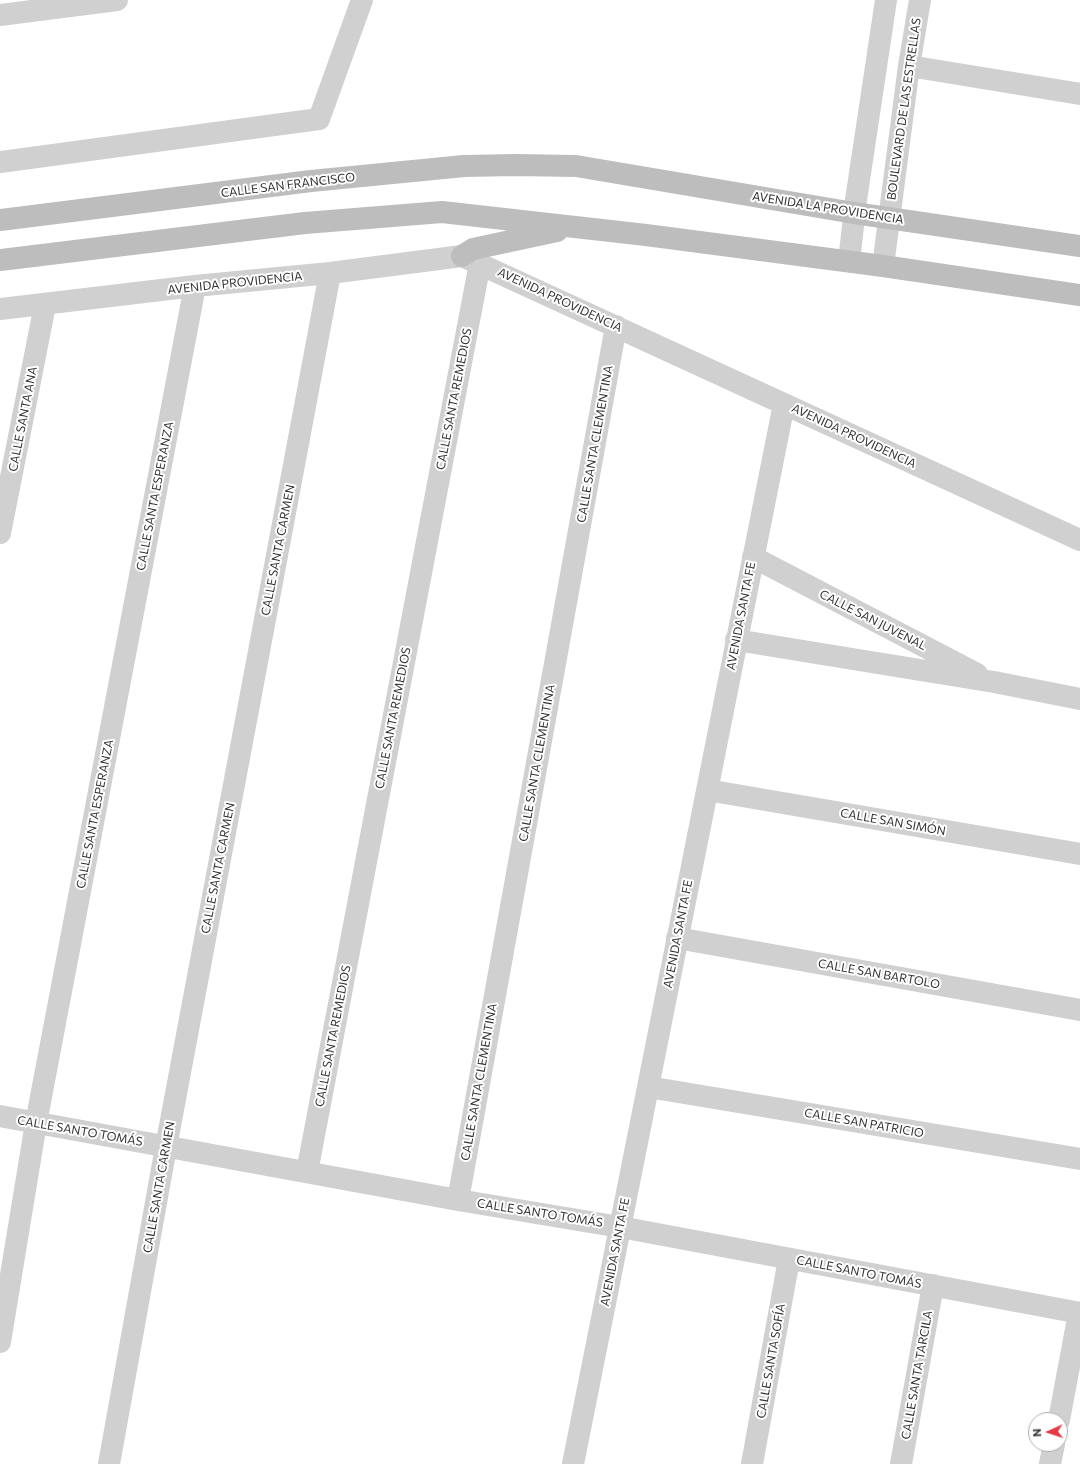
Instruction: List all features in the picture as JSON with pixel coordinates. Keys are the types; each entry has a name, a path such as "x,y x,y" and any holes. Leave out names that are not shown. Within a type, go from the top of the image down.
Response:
{"main road":[{"name":"CALLE SAN FRANCISCO","path":"0,220 311,182 464,166 576,166"},
{"name":"AVENIDA LA PROVIDENCIA","path":"576,166 890,219 1080,246"},
{"path":"0,260 304,223 442,212 849,261 1080,295"},
{"path":"471,260 473,249 576,227"}],"street":[{"path":"0,15 38,5 117,0"},
{"path":"0,162 319,119 362,0"},
{"path":"849,261 854,213 886,0"},
{"name":"BOULEVARD DE LAS ESTRELLAS","path":"883,266 909,66 920,0"},
{"path":"909,66 1080,94"},
{"name":"AVENIDA PROVIDENCIA","path":"0,309 45,305 195,286 471,260 1080,540"},
{"name":"CALLE SANTA REMEDIOS","path":"307,1172 471,260"},
{"name":"CALLE SANTA CARMEN","path":"109,1464 166,1147 330,273"},
{"name":"CALLE SANTA ESPERANZA","path":"0,1342 36,1123 195,286"},
{"name":"CALLE SANTA ANA","path":"0,533 45,305"},
{"name":"CALLE SANTA CLEMENTINA","path":"458,1200 616,326"},
{"name":"AVENIDA SANTA FE","path":"573,1464 784,404"},
{"name":"CALLE SAN JUVENAL","path":"753,557 994,682"},
{"name":"CALLE SAN JUVENAL","path":"736,640 994,682 1080,699"},
{"name":"CALLE SAN SIMÓN","path":"707,790 1080,854"},
{"name":"CALLE SAN BARTOLO","path":"678,938 1080,1010"},
{"name":"CALLE SAN PATRICIO","path":"648,1087 1080,1159"},
{"name":"CALLE SANTO TOMÁS","path":"0,1116 458,1200 620,1227 1080,1313"},
{"name":"CALLE SANTA SOFÍA","path":"752,1464 789,1259"},
{"name":"CALLE SANTA TARCILA","path":"901,1464 933,1285"},
{"path":"1061,1412 1080,1313"},
{"path":"1050,1464 1052,1452"}]}
